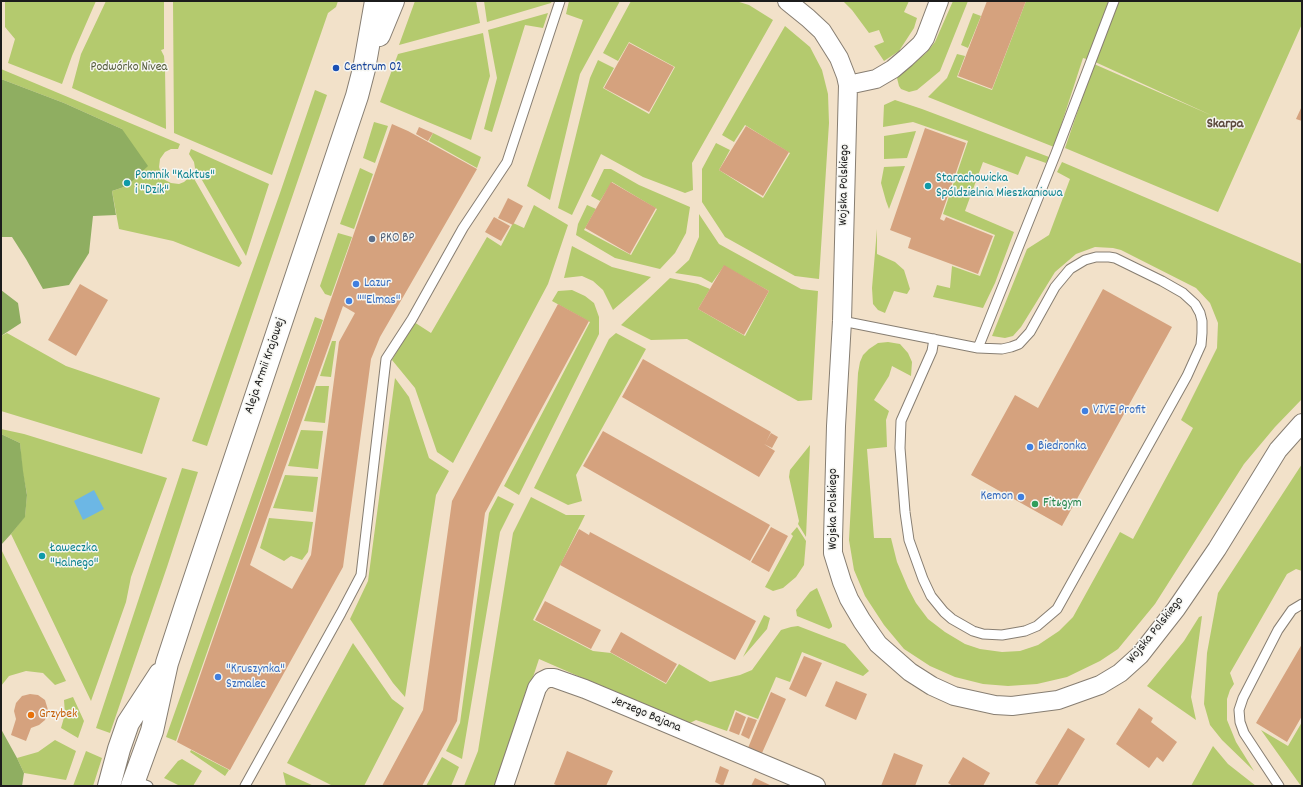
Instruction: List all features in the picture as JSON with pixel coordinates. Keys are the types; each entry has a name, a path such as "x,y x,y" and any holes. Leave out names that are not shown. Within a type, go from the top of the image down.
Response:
{"street":[{"name":"Aleja Armii Krajowej","path":"138,784 152,731 167,663 357,96 364,70 376,1"},
{"name":"Aleja Armii Krajowej","path":"364,70 393,1"},
{"name":"Wojska Polskiego","path":"788,1 822,31 839,58 848,85 842,321 836,426 833,539 836,567 849,599 878,644 910,672 932,686 954,696 995,705 1012,706 1058,700 1100,685 1120,673 1130,665 1155,635 1196,581 1278,450 1302,423"},
{"path":"848,85 876,79 893,69 906,58 925,38 939,1"},
{"name":"Aleja Armii Krajowej","path":"109,786 128,723 167,663"},
{"name":"Jerzego Bajana","path":"504,786 537,688 542,681 548,678 554,678 585,689 816,786"}],"lane":[{"path":"245,786 342,613 360,575 386,359 412,319 463,228 507,162 560,1"},
{"path":"978,348 1056,153 1114,1"},
{"path":"842,321 934,339 978,348 1002,349 1011,347 1019,344 1030,332 1055,287 1070,269 1085,260 1096,257 1115,258 1162,281 1183,293 1195,304 1200,312 1202,321 1201,345 1187,376 1057,609 1037,626 1024,631 1002,635 983,634 973,631 952,619 944,612 932,596 915,560 909,540 905,512 900,448 901,421 932,351 934,339"},
{"path":"1278,786 1244,733 1240,722 1239,710 1243,698 1278,630 1292,610 1302,604"}],"green space":[{"path":"96,1 72,56 62,84 8,63 15,39 5,27 5,2"},
{"name":"Podwórko Nivea","path":"106,1 164,1 164,49 161,50 164,56 165,69 166,129 72,88 81,54"},
{"path":"173,1 338,1 336,7 328,13 272,175 174,133"},
{"path":"415,1 476,1 480,23 399,45"},
{"path":"484,1 552,1 551,3 487,22"},
{"path":"569,1 620,1 580,74 550,200 527,186 583,20 566,14"},
{"path":"631,1 736,1 749,5 773,20 692,163 693,190 685,193 643,177 601,154 572,215 558,208 590,78 598,60 614,68 603,88 649,114 675,67 629,42 618,61 603,53"},
{"path":"843,1 909,1 904,12 917,18 914,28 899,51 884,61 874,46 884,42 879,30 869,33 852,10"},
{"path":"953,1 968,1 940,71 917,90 909,92 901,89 897,78 926,53 935,42"},
{"path":"1026,1 1302,1 1302,24 1218,212 1065,148 1094,64 1213,116 1093,61 1083,58 1054,147 928,97 947,78 957,54 965,56 957,77 992,90"},
{"path":"548,13 543,28 525,25 492,132 484,129 497,78 488,30"},
{"path":"973,13 981,16 968,48 961,45"},
{"path":"785,26 810,47 822,70 828,94 829,123 819,279 795,276 725,237 702,202 702,169 716,143 730,150 719,170 763,198 790,153 745,125 734,142 722,135"},
{"path":"483,33 490,76 471,140 380,102 398,54"},
{"path":"1,69 180,144 178,149 171,149 165,152 160,159 159,167 161,173 165,180 171,183 179,184 184,182 192,175 242,263 239,267 173,241 119,229 112,191 127,186 122,129 64,103 1,79"},
{"path":"1,79 64,103 122,129 148,166 127,186 112,191 116,215 93,216 89,253 69,285 43,289 12,237 1,237"},
{"path":"315,90 327,95 207,446 192,441"},
{"path":"895,100 1049,157 1046,163 1026,156 1018,175 983,162 965,211 1014,232 995,283 983,308 933,297 937,285 950,288 952,266 980,276 995,235 943,214 968,141 913,122 883,127 884,105"},
{"path":"374,122 388,126 375,163 363,158"},
{"path":"916,131 907,158 884,159 884,136"},
{"path":"433,133 481,157 477,168 429,141"},
{"path":"191,149 269,184 246,256 195,168 194,162 189,154"},
{"path":"1062,162 1302,264 1302,399 1275,427 1244,464 1155,604 1118,649 1100,661 1067,677 1037,684 1008,686 983,684 955,677 930,666 904,649 884,625 865,596 854,570 849,540 858,373 863,355 878,343 888,342 900,344 908,353 912,362 911,376 892,366 889,376 874,400 889,411 886,420 887,447 867,449 874,538 891,538 897,562 908,588 916,603 928,619 945,632 965,644 980,649 1002,652 1020,651 1038,645 1059,631 1073,617 1120,532 1133,539 1193,428 1181,420 1217,348 1218,323 1210,303 1196,288 1121,250 1095,247 1076,254 1055,272 1021,327 1013,336 1005,338 992,336 1027,249 1049,235 1070,179 1057,172"},
{"path":"905,166 889,209 881,183 884,167"},
{"path":"360,168 373,174 354,229 340,224"},
{"path":"604,169 611,169 639,185 690,207 686,233 675,253 660,269 615,258 576,235 578,224 587,205 596,209 584,230 631,255 657,209 612,182 600,201 591,196"},
{"path":"534,205 568,225 548,284 453,463 437,452 415,388 392,360 414,322 431,333 487,237 501,246 513,223 524,228"},
{"path":"699,214 719,244 801,289 818,291 812,400 798,401 687,339 651,340 621,325 670,278 698,284 710,289 698,309 745,336 769,291 724,266 712,283 701,277 675,273 689,260 699,237"},
{"path":"877,229 877,254 895,262 904,270 910,289 907,294 894,291 885,313 878,310 873,304 872,288"},
{"path":"338,233 352,237 331,296 325,294 320,286"},
{"path":"572,246 612,267 651,277 613,310 603,290 593,281 582,276 564,278"},
{"path":"1,290 18,303 21,323 1,336"},
{"path":"572,290 585,296 594,303 599,317 599,334 519,495 504,486 590,322 552,301 558,291"},
{"path":"315,317 323,320 176,741 166,737"},
{"path":"7,333 66,366 160,398 142,454 1,411 1,336"},
{"path":"616,333 646,349 576,475 582,501 568,505 534,488 609,339"},
{"path":"332,341 336,341 331,377 320,376"},
{"path":"395,378 409,397 429,458 449,471 436,495 405,697 393,683 350,619 368,581"},
{"path":"316,386 329,386 325,423 304,421"},
{"path":"1,429 24,434 167,478 131,577 126,602 91,701 11,534 25,516 27,494 22,469 20,443 1,434"},
{"path":"301,430 323,431 318,469 288,466"},
{"path":"1,434 20,443 27,495 25,517 1,545"},
{"path":"810,445 806,537 798,524 799,521 789,477 790,470"},
{"path":"1302,464 1302,571 1296,569 1287,574 1230,673 1234,684 1227,699 1227,720 1236,742 1254,771 1222,740 1210,725 1204,704 1207,653 1218,593"},
{"path":"182,468 198,472 110,733 96,728"},
{"path":"285,475 318,477 313,512 273,508"},
{"path":"498,496 514,504 500,532 462,759 446,751 460,723 489,513"},
{"path":"531,497 566,515 585,515 533,620 593,651 611,653 666,684 679,664 710,682 740,675 752,670 781,630 798,626 845,644 869,671 863,676 802,652 790,682 776,677 758,719 735,710 727,731 696,720 688,724 539,659 497,786 464,786 478,751 513,533"},
{"path":"269,518 313,522 308,552 302,560 291,556 284,561 260,548"},
{"path":"797,527 806,541 804,565 796,577 783,588 773,591 765,587 793,536 791,534"},
{"path":"1,549 66,681 55,685 43,673 26,671 9,676 1,686"},
{"path":"817,588 832,625 829,629 797,616 796,610 810,592"},
{"path":"764,615 770,618 767,629 743,657"},
{"path":"1202,616 1191,697 1196,720 1147,686 1184,641 1199,617"},
{"path":"353,643 392,699 404,708 364,786 333,786 287,763"},
{"path":"73,697 84,721 78,738 61,728 65,714 64,700"},
{"path":"1302,722 1301,786 1261,730 1288,746"},
{"path":"1,729 24,773 22,786 1,786"},
{"path":"55,740 76,751 66,780 24,773 17,758 38,752"},
{"path":"1213,746 1228,764 1256,786 1191,786"},
{"path":"191,750 229,770 225,776 190,752"},
{"path":"86,751 102,758 93,786 73,786"},
{"path":"442,757 459,767 451,786 426,786"},
{"path":"182,759 202,771 193,786 180,786 164,778 178,761"},
{"path":"283,772 314,786 286,786"}],"water":[{"path":"94,490 104,509 83,520 74,501"}],"building":[{"path":"987,1 1026,1 992,89 958,76"},
{"path":"629,43 674,67 649,112 604,88"},
{"path":"1302,106 1302,121 1296,119"},
{"path":"392,124 408,131 477,169 380,337 371,359 343,567 230,770 177,742","holes":["343,306 355,313 339,342 311,555 292,589 250,565"]},
{"path":"746,126 789,152 763,196 719,170"},
{"path":"419,127 433,133 428,141 416,134"},
{"name":"Starachowicka Spóldzielnia Mieszkaniowa","path":"925,128 966,143 940,219 944,221 946,217 993,236 978,274 908,248 911,238 890,230"},
{"path":"611,182 656,208 630,254 585,228"},
{"path":"508,198 523,206 513,225 498,218"},
{"path":"494,217 510,226 501,241 485,232"},
{"path":"724,265 769,291 744,335 698,309"},
{"path":"80,284 108,300 76,356 48,340"},
{"path":"1103,289 1172,327 1062,526 971,475 1015,395 1038,408"},
{"path":"558,304 589,321 485,513 457,721 422,786 382,786 423,710 452,501"},
{"path":"643,359 771,432 766,442 771,433 778,437 772,448 764,444 775,451 759,477 622,397"},
{"path":"603,431 770,525 750,561 583,466"},
{"path":"771,527 788,536 769,572 751,562"},
{"path":"579,529 589,535 590,532 756,621 735,660 560,565"},
{"path":"545,601 601,630 591,649 535,620"},
{"path":"621,632 677,664 666,683 610,652"},
{"path":"1302,644 1302,716 1287,742 1256,723"},
{"path":"804,656 822,663 806,697 789,689"},
{"path":"836,681 867,694 856,720 825,706"},
{"path":"771,692 786,699 762,753 748,748"},
{"name":"Grzybek","path":"30,694 38,695 45,700 48,710 45,720 39,725 31,728 26,741 11,735 16,719 14,711 16,703 22,696"},
{"path":"1139,708 1153,718 1151,722 1177,742 1163,762 1157,757 1149,768 1116,744"},
{"path":"736,712 746,717 739,735 729,731"},
{"path":"748,717 757,720 749,739 741,735"},
{"path":"1068,728 1085,739 1057,786 1041,786 1035,783"},
{"path":"567,751 613,771 606,786 558,786 554,784"},
{"path":"894,753 923,765 915,786 881,786"},
{"path":"963,757 990,773 983,786 953,786 948,783"},
{"path":"720,766 729,770 723,786 715,782"},
{"path":"755,778 772,786 751,786"}],"place":[{"name":"Centrum 02","path":"336,68"},
{"name":"Pomnik \"Kaktus\" i \"Dzik\"","path":"127,183"},
{"name":"Starachowicka Spóldzielnia Mieszkaniowa","path":"928,186"},
{"name":"PKO BP","path":"372,239"},
{"name":"Lazur","path":"356,284"},
{"name":"\"\"Elmas\"","path":"349,301"},
{"name":"VIVE Profit","path":"1085,411"},
{"name":"Biedronka","path":"1030,447"},
{"name":"Kemon","path":"1021,497"},
{"name":"Fit&gym","path":"1035,504"},
{"name":"Ławeczka \"Halnego\"","path":"42,556"},
{"name":"\"Kruszynka\" Szmalec","path":"218,677"},
{"name":"Grzybek","path":"31,715"}],"district":[{"name":"Skarpa","path":"1225,125"}]}
